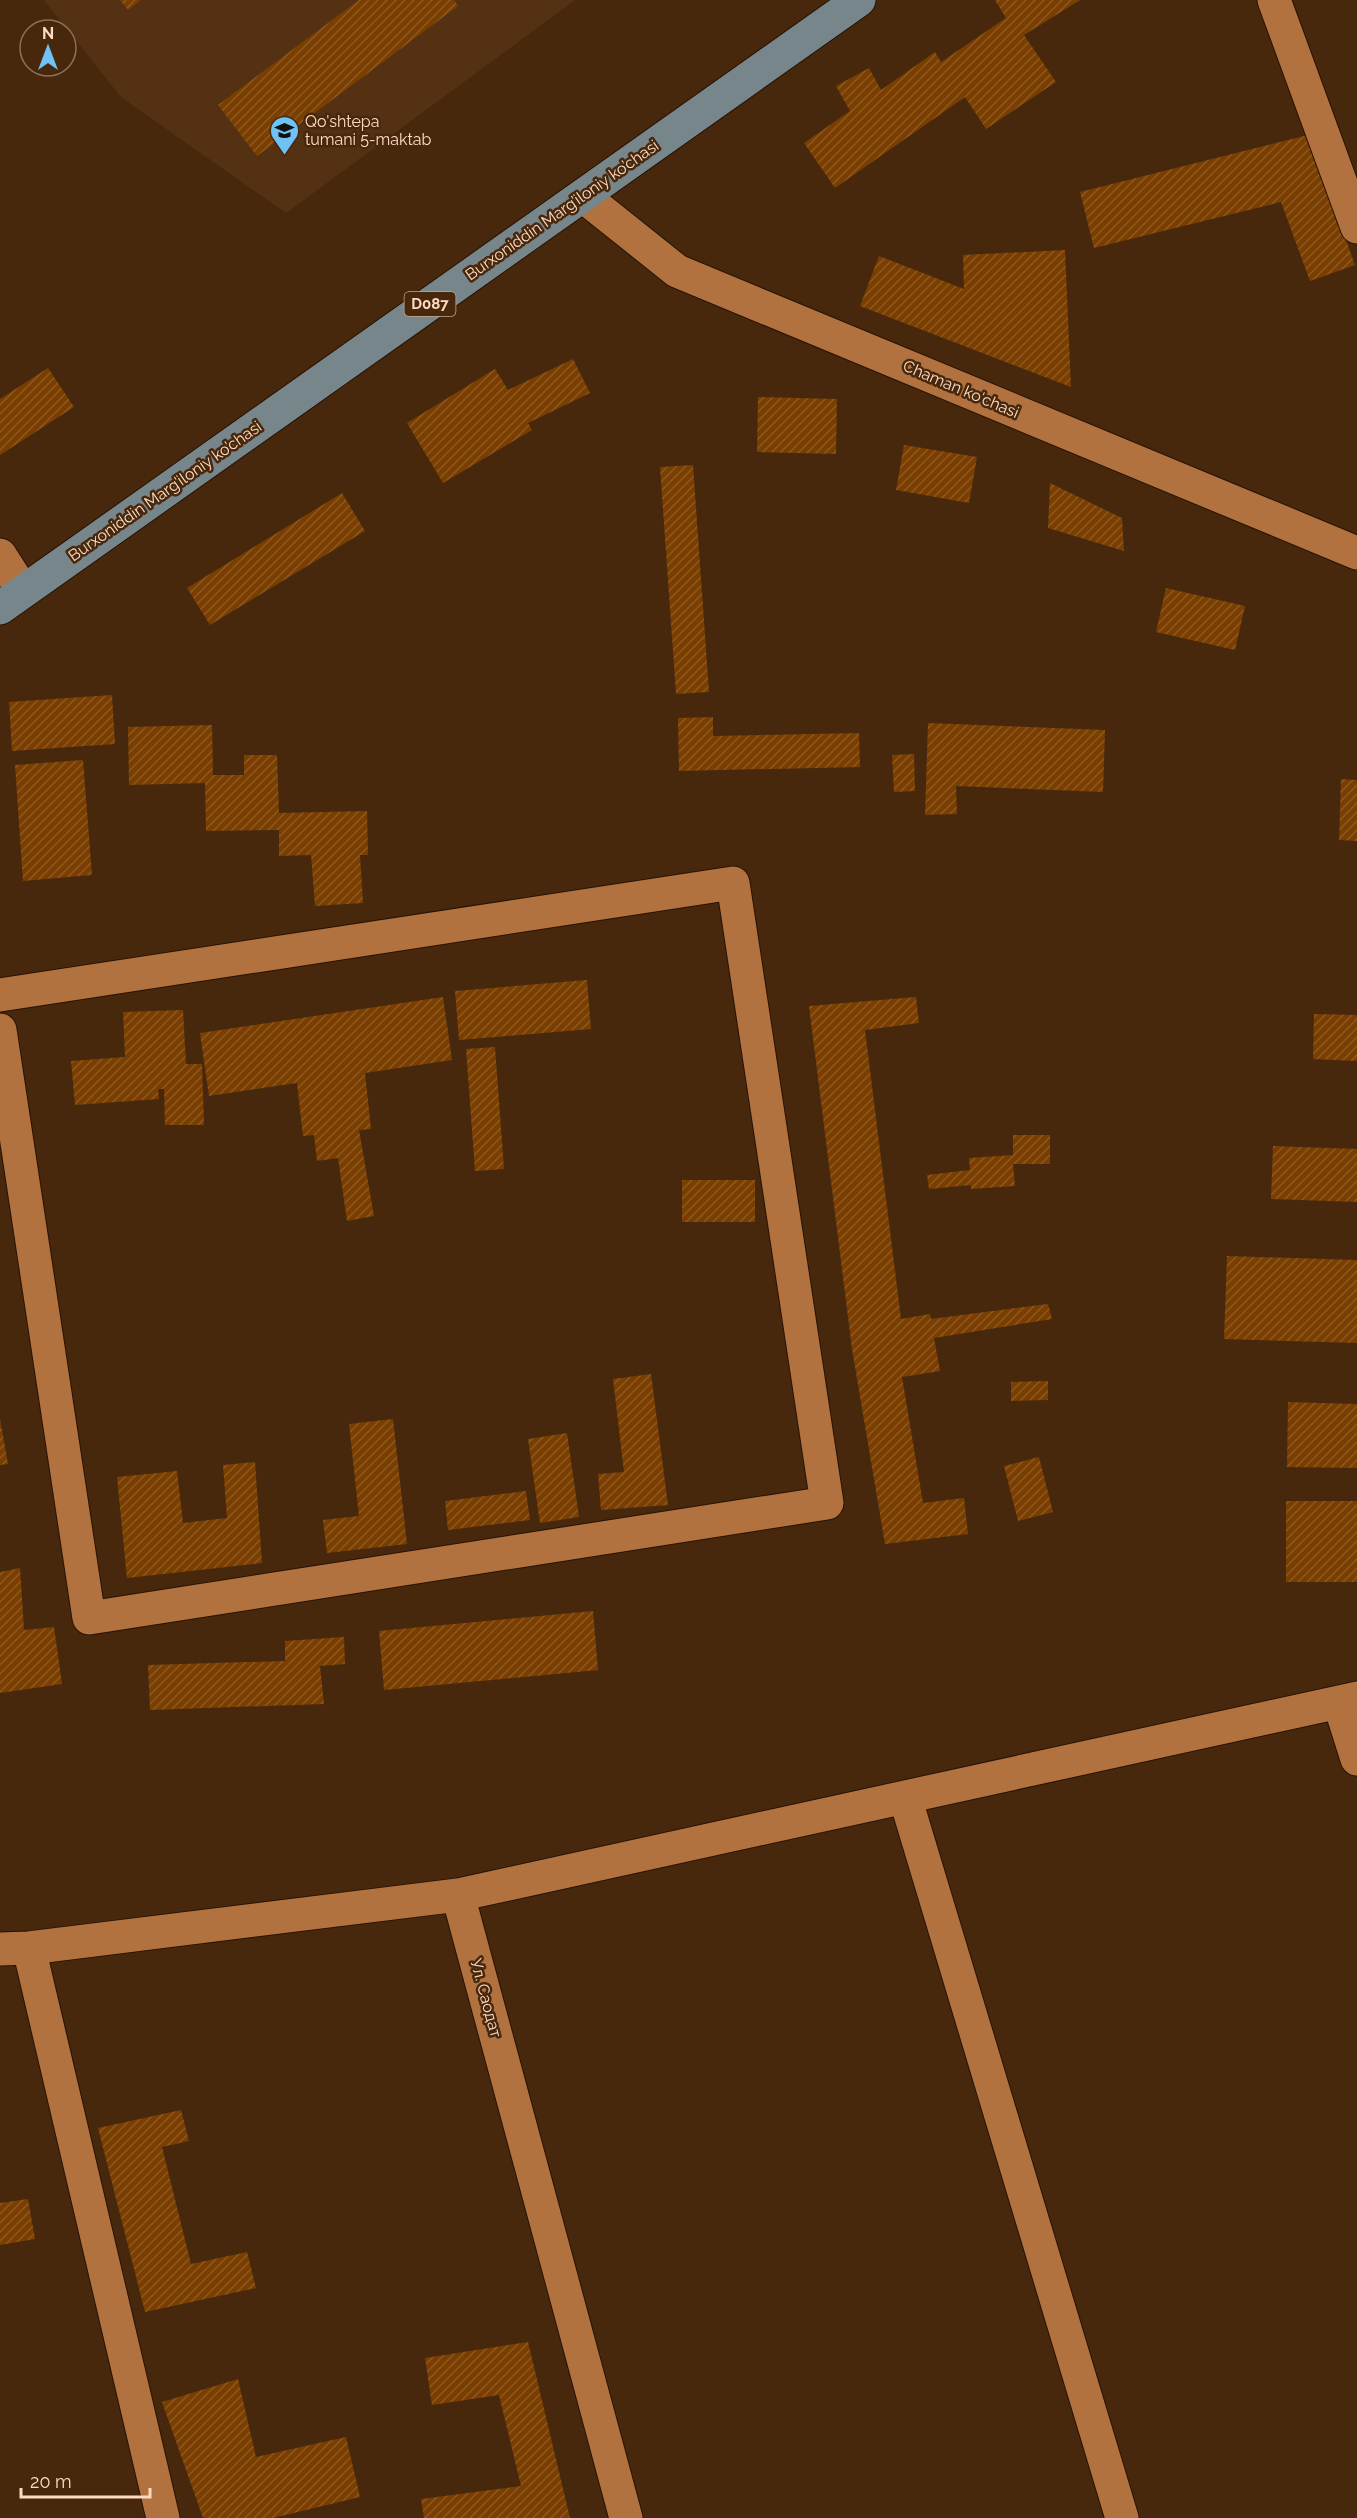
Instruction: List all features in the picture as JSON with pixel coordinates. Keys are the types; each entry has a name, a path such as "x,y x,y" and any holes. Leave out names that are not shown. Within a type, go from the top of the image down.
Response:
{"main road":[{"name":"Burxoniddin Marg’iloniy ko’chasi","path":"12,600 859,0"}],"street":[{"path":"1274,0 1357,227"},
{"name":"Chaman ko'chasi","path":"583,195 677,271 1357,553"},
{"path":"0,555 12,600"},
{"path":"0,995 734,883 827,1503 89,1618 0,1030"},
{"path":"163,2518 15,1949 458,1896 1348,1700 1357,1759"},
{"path":"905,1797 1122,2518"},
{"name":"Ул. Саодат","path":"458,1896 626,2518"}],"shaded area":[{"name":"Qo'shtepa tumani 5-maktab","path":"44,0 575,0 286,213 121,97 78,43 78,18 58,18"}],"building":[{"path":"120,0 141,0 128,10"},
{"path":"359,0 454,0 458,6 257,156 218,105"},
{"path":"995,0 1080,0 1024,35 1056,82 986,129 965,97 835,188 804,143 850,111 836,86 869,68 881,90 935,52 941,62 1006,18"},
{"path":"1308,135 1355,265 1310,281 1281,202 1094,248 1080,192"},
{"path":"1065,250 1071,387 860,306 879,256 964,289 963,255"},
{"path":"573,359 590,393 528,423 532,430 443,483 407,423 495,369 508,390"},
{"path":"48,368 74,407 0,455 0,399"},
{"path":"758,397 837,399 836,454 757,452"},
{"path":"904,445 977,457 969,503 896,490"},
{"path":"693,465 709,692 676,694 660,467"},
{"path":"1050,483 1122,518 1124,551 1048,528"},
{"path":"342,493 365,531 210,625 187,588"},
{"path":"1166,588 1245,606 1235,650 1156,632"},
{"path":"112,695 115,744 12,751 9,702"},
{"path":"713,717 713,736 859,733 860,767 679,771 678,718"},
{"path":"928,723 1105,730 1103,792 956,786 957,814 925,815"},
{"path":"212,725 213,775 244,775 244,755 277,755 279,813 367,811 368,855 360,855 363,903 315,906 311,855 279,856 279,830 206,831 205,783 129,785 128,727"},
{"path":"914,754 915,791 894,792 892,755"},
{"path":"83,760 92,875 23,881 15,765"},
{"path":"1341,779 1357,780 1357,841 1339,840"},
{"path":"587,980 591,1029 459,1040 455,991"},
{"path":"443,997 452,1060 365,1073 371,1129 359,1130 374,1216 347,1221 338,1158 317,1161 314,1135 303,1136 297,1083 209,1096 200,1033"},
{"path":"916,997 919,1023 865,1030 901,1319 930,1314 931,1319 1048,1304 1052,1319 934,1338 940,1371 902,1377 923,1503 964,1498 968,1534 885,1544 852,1349 809,1006"},
{"path":"183,1010 186,1064 202,1064 204,1125 165,1125 164,1089 158,1089 159,1099 75,1105 71,1061 125,1057 123,1012"},
{"path":"1314,1014 1357,1015 1357,1061 1313,1059"},
{"path":"495,1047 504,1169 475,1171 466,1049"},
{"path":"1013,1135 1050,1135 1050,1164 1013,1164 1015,1186 971,1189 971,1185 929,1189 927,1175 970,1170 969,1158 1013,1155"},
{"path":"1273,1146 1357,1149 1357,1202 1271,1199"},
{"path":"682,1180 755,1180 755,1222 682,1222"},
{"path":"1227,1256 1357,1260 1357,1343 1224,1339"},
{"path":"651,1374 668,1505 601,1510 598,1474 624,1472 613,1379"},
{"path":"1048,1381 1048,1400 1011,1401 1011,1382"},
{"path":"1288,1402 1357,1404 1357,1468 1287,1467"},
{"path":"0,1419 8,1464 0,1465"},
{"path":"393,1419 407,1544 327,1553 323,1520 359,1516 349,1424"},
{"path":"567,1433 579,1517 540,1523 528,1439"},
{"path":"1039,1457 1053,1512 1018,1521 1004,1466"},
{"path":"255,1462 262,1563 127,1578 117,1477 177,1471 183,1523 227,1518 223,1465"},
{"path":"526,1491 530,1520 448,1530 445,1501"},
{"path":"1286,1501 1357,1501 1357,1582 1286,1582"},
{"path":"20,1568 24,1630 54,1627 62,1684 0,1693 0,1572"},
{"path":"593,1611 598,1670 384,1690 379,1631"},
{"path":"344,1637 345,1664 320,1666 324,1704 150,1710 148,1665 285,1661 285,1641"},
{"path":"181,2110 189,2141 162,2147 191,2264 247,2252 256,2288 145,2312 98,2128"},
{"path":"28,2199 35,2239 0,2245 0,2203"},
{"path":"528,2342 570,2518 424,2518 421,2499 521,2486 499,2395 432,2405 425,2358"},
{"path":"238,2379 256,2457 346,2437 360,2497 273,2518 203,2518 162,2402"}],"place":[{"name":"Qo'shtepa tumani 5-maktab","path":"284,156"}]}
